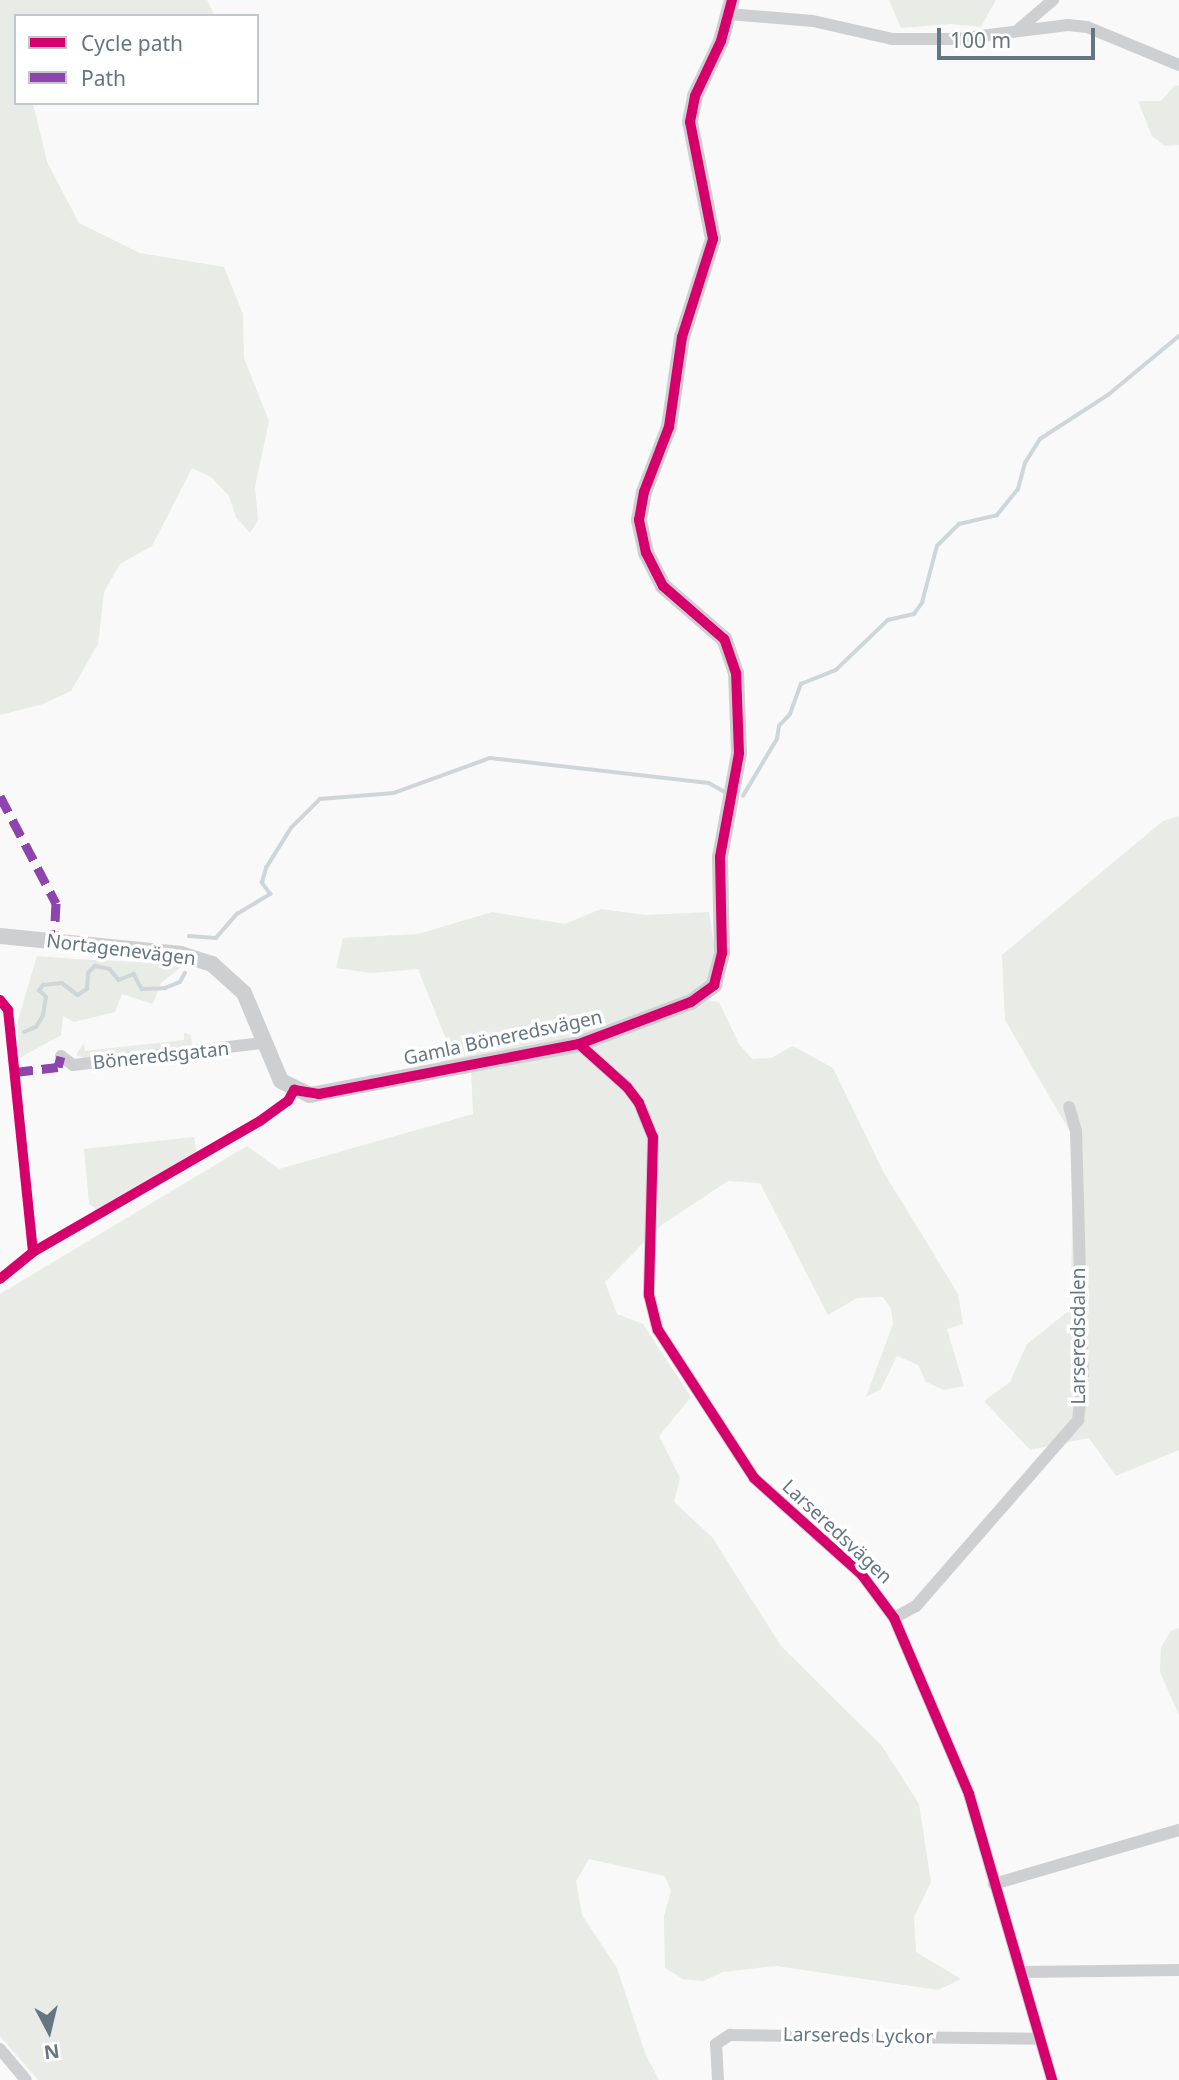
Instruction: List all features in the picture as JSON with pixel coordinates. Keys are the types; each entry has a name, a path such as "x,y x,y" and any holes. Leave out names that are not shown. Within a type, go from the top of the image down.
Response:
{"street":[{"path":"1019,29 1053,0"},
{"path":"730,7 813,21 893,39 957,40 1019,29 1087,27 1179,65"},
{"name":"Gamla Böneredsvägen","path":"294,1090 320,1094 579,1044 697,999 713,985 721,965 720,857 739,753 736,673 724,639 676,601 658,578 644,548 639,520 644,492 668,432 682,337 713,239 690,122 730,7"},
{"name":"Nortagenevägen","path":"0,936 201,958 228,975 241,989 275,1073 294,1090"},
{"name":"Böneredsgatan","path":"61,1056 73,1065 263,1043"},
{"name":"Larseredsvägen","path":"579,1044 627,1087 639,1103 653,1136 649,1295 659,1330 754,1478 862,1575 894,1618 969,1794 1052,2080"},
{"name":"Larseredsdalen","path":"894,1618 916,1606 1078,1420 1083,1381 1076,1131 1069,1107"},
{"path":"994,1884 1179,1830"},
{"path":"1022,1972 1179,1970"},
{"name":"Larsereds Lyckor","path":"718,2080 716,2044 730,2035 1040,2039"},
{"path":"0,2049 26,2080"}],"shaded area":[{"path":"0,0 207,0 214,14 14,14 14,105 33,105 47,162 79,223 140,253 224,267 243,314 244,358 269,421 255,487 258,520 250,533 236,517 229,496 211,477 192,468 152,546 120,564 104,592 98,644 71,691 43,704 0,715"},
{"path":"889,0 996,0 981,27 951,24 901,28"},
{"path":"1175,85 1179,86 1179,145 1165,146 1152,136 1138,101 1161,101"},
{"path":"1179,816 1179,1450 1116,1476 1089,1438 1030,1450 984,1401 1010,1382 1027,1344 1071,1309 1073,1137 1005,1020 1002,955 1163,821"},
{"path":"601,909 645,915 709,912 714,946 710,976 701,988 710,1001 719,1002 739,1044 752,1059 771,1058 793,1046 833,1068 883,1171 958,1294 963,1324 947,1329 964,1386 944,1390 926,1382 918,1365 897,1356 881,1389 866,1397 893,1324 891,1309 883,1297 857,1298 828,1315 760,1183 728,1181 660,1226 605,1282 617,1314 643,1324 691,1397 659,1436 680,1478 674,1502 712,1537 781,1646 882,1746 919,1804 931,1882 914,1917 916,1952 961,1979 938,1990 776,1966 723,1972 703,1981 683,1979 665,1968 664,1916 671,1891 665,1876 589,1859 576,1881 582,1915 617,1968 645,2053 659,2080 38,2080 0,2036 0,1294 247,1146 279,1169 473,1114 471,1069 437,1061 448,1044 418,969 372,973 336,968 343,938 418,934 492,912 565,924"},
{"path":"37,956 185,964 161,983 153,1004 122,994 115,1012 74,1022 63,1016 61,1035 18,1059 18,1020"},
{"path":"184,1033 191,1035 192,1047 85,1058 76,1055 84,1043 85,1051 184,1040"},
{"path":"194,1137 197,1157 99,1211 89,1204 84,1149"},
{"path":"1179,1628 1179,1715 1160,1672 1161,1647 1171,1631"}],"waterway":[{"path":"743,796 777,739 779,726 790,714 801,684 836,670 888,620 914,614 922,603 937,546 959,524 997,515 1018,489 1025,463 1040,439 1108,395 1179,336"},
{"path":"189,936 216,938 237,914 270,894 262,883 266,868 291,828 320,799 394,793 490,758 709,783 725,792"},
{"path":"24,1032 36,1027 43,1016 46,997 39,991 43,985 62,983 78,995 87,989 88,973 95,966 110,969 119,980 134,974 142,989 165,988 180,982 185,973"}],"marked path":[{"path":"0,796 56,903 54,941"},
{"path":"15,1072 58,1067 61,1056"}],"cycle path":[{"path":"0,1279 33,1252 260,1121 288,1101 294,1090 319,1094 579,1044 691,1002 714,985 722,953 720,857 739,753 736,673 724,639 663,586 646,553 639,520 644,492 669,427 682,337 713,239 690,122 695,96 721,41 732,0"},
{"path":"0,1000 8,1010 33,1252"},
{"path":"579,1044 627,1087 639,1103 653,1137 649,1295 658,1330 754,1478 862,1575 894,1618 969,1794 1052,2080"}]}
